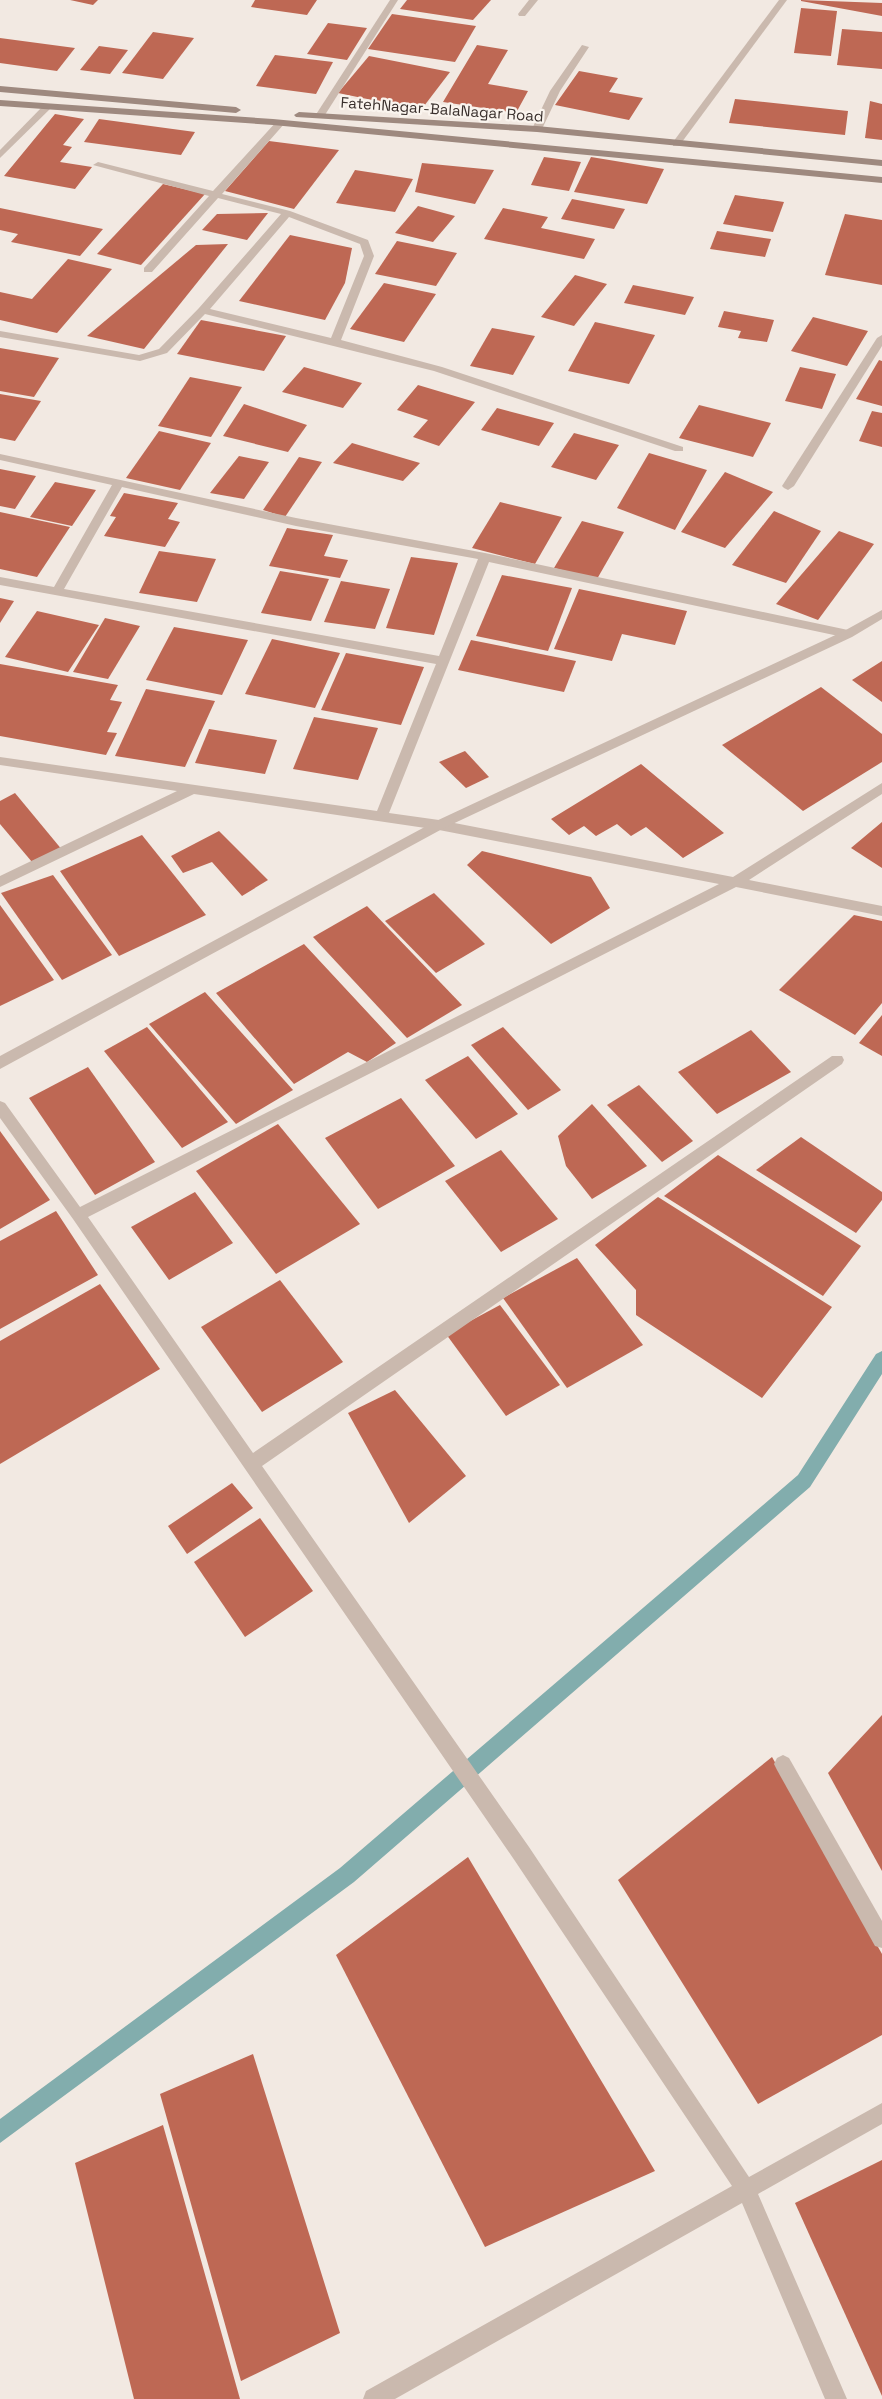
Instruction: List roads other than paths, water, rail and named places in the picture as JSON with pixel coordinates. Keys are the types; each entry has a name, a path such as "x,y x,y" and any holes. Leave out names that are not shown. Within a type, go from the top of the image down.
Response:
{"main road":[{"name":"FatehNagar-BalaNagar Road","path":"0,89 320,116 537,129 882,163"},
{"path":"0,103 280,123 882,180"}],"street":[{"path":"320,116 394,0"},
{"path":"522,15 534,0"},
{"path":"676,144 783,0"},
{"path":"537,129 555,91 585,47"},
{"path":"0,155 47,107"},
{"path":"148,270 280,123"},
{"path":"98,165 287,213 364,242 369,256 335,342"},
{"path":"0,334 140,358 163,351 204,310 287,213"},
{"path":"204,310 438,369 679,449"},
{"path":"788,486 882,338"},
{"path":"0,457 296,522 485,557 848,634"},
{"path":"57,591 119,482"},
{"path":"381,817 485,557"},
{"path":"0,581 443,661"},
{"path":"0,1063 439,825 848,634 882,614"},
{"path":"0,761 439,825 882,911"},
{"path":"78,1215 735,882 882,788"},
{"path":"0,882 193,789"},
{"path":"250,1464 837,1060"},
{"path":"0,1107 78,1215 522,1854 747,2191 836,2399"},
{"path":"783,1764 882,1939"},
{"path":"374,2399 882,2113"}],"waterway":[{"path":"0,2132 347,1875 804,1481 882,1359"}]}
